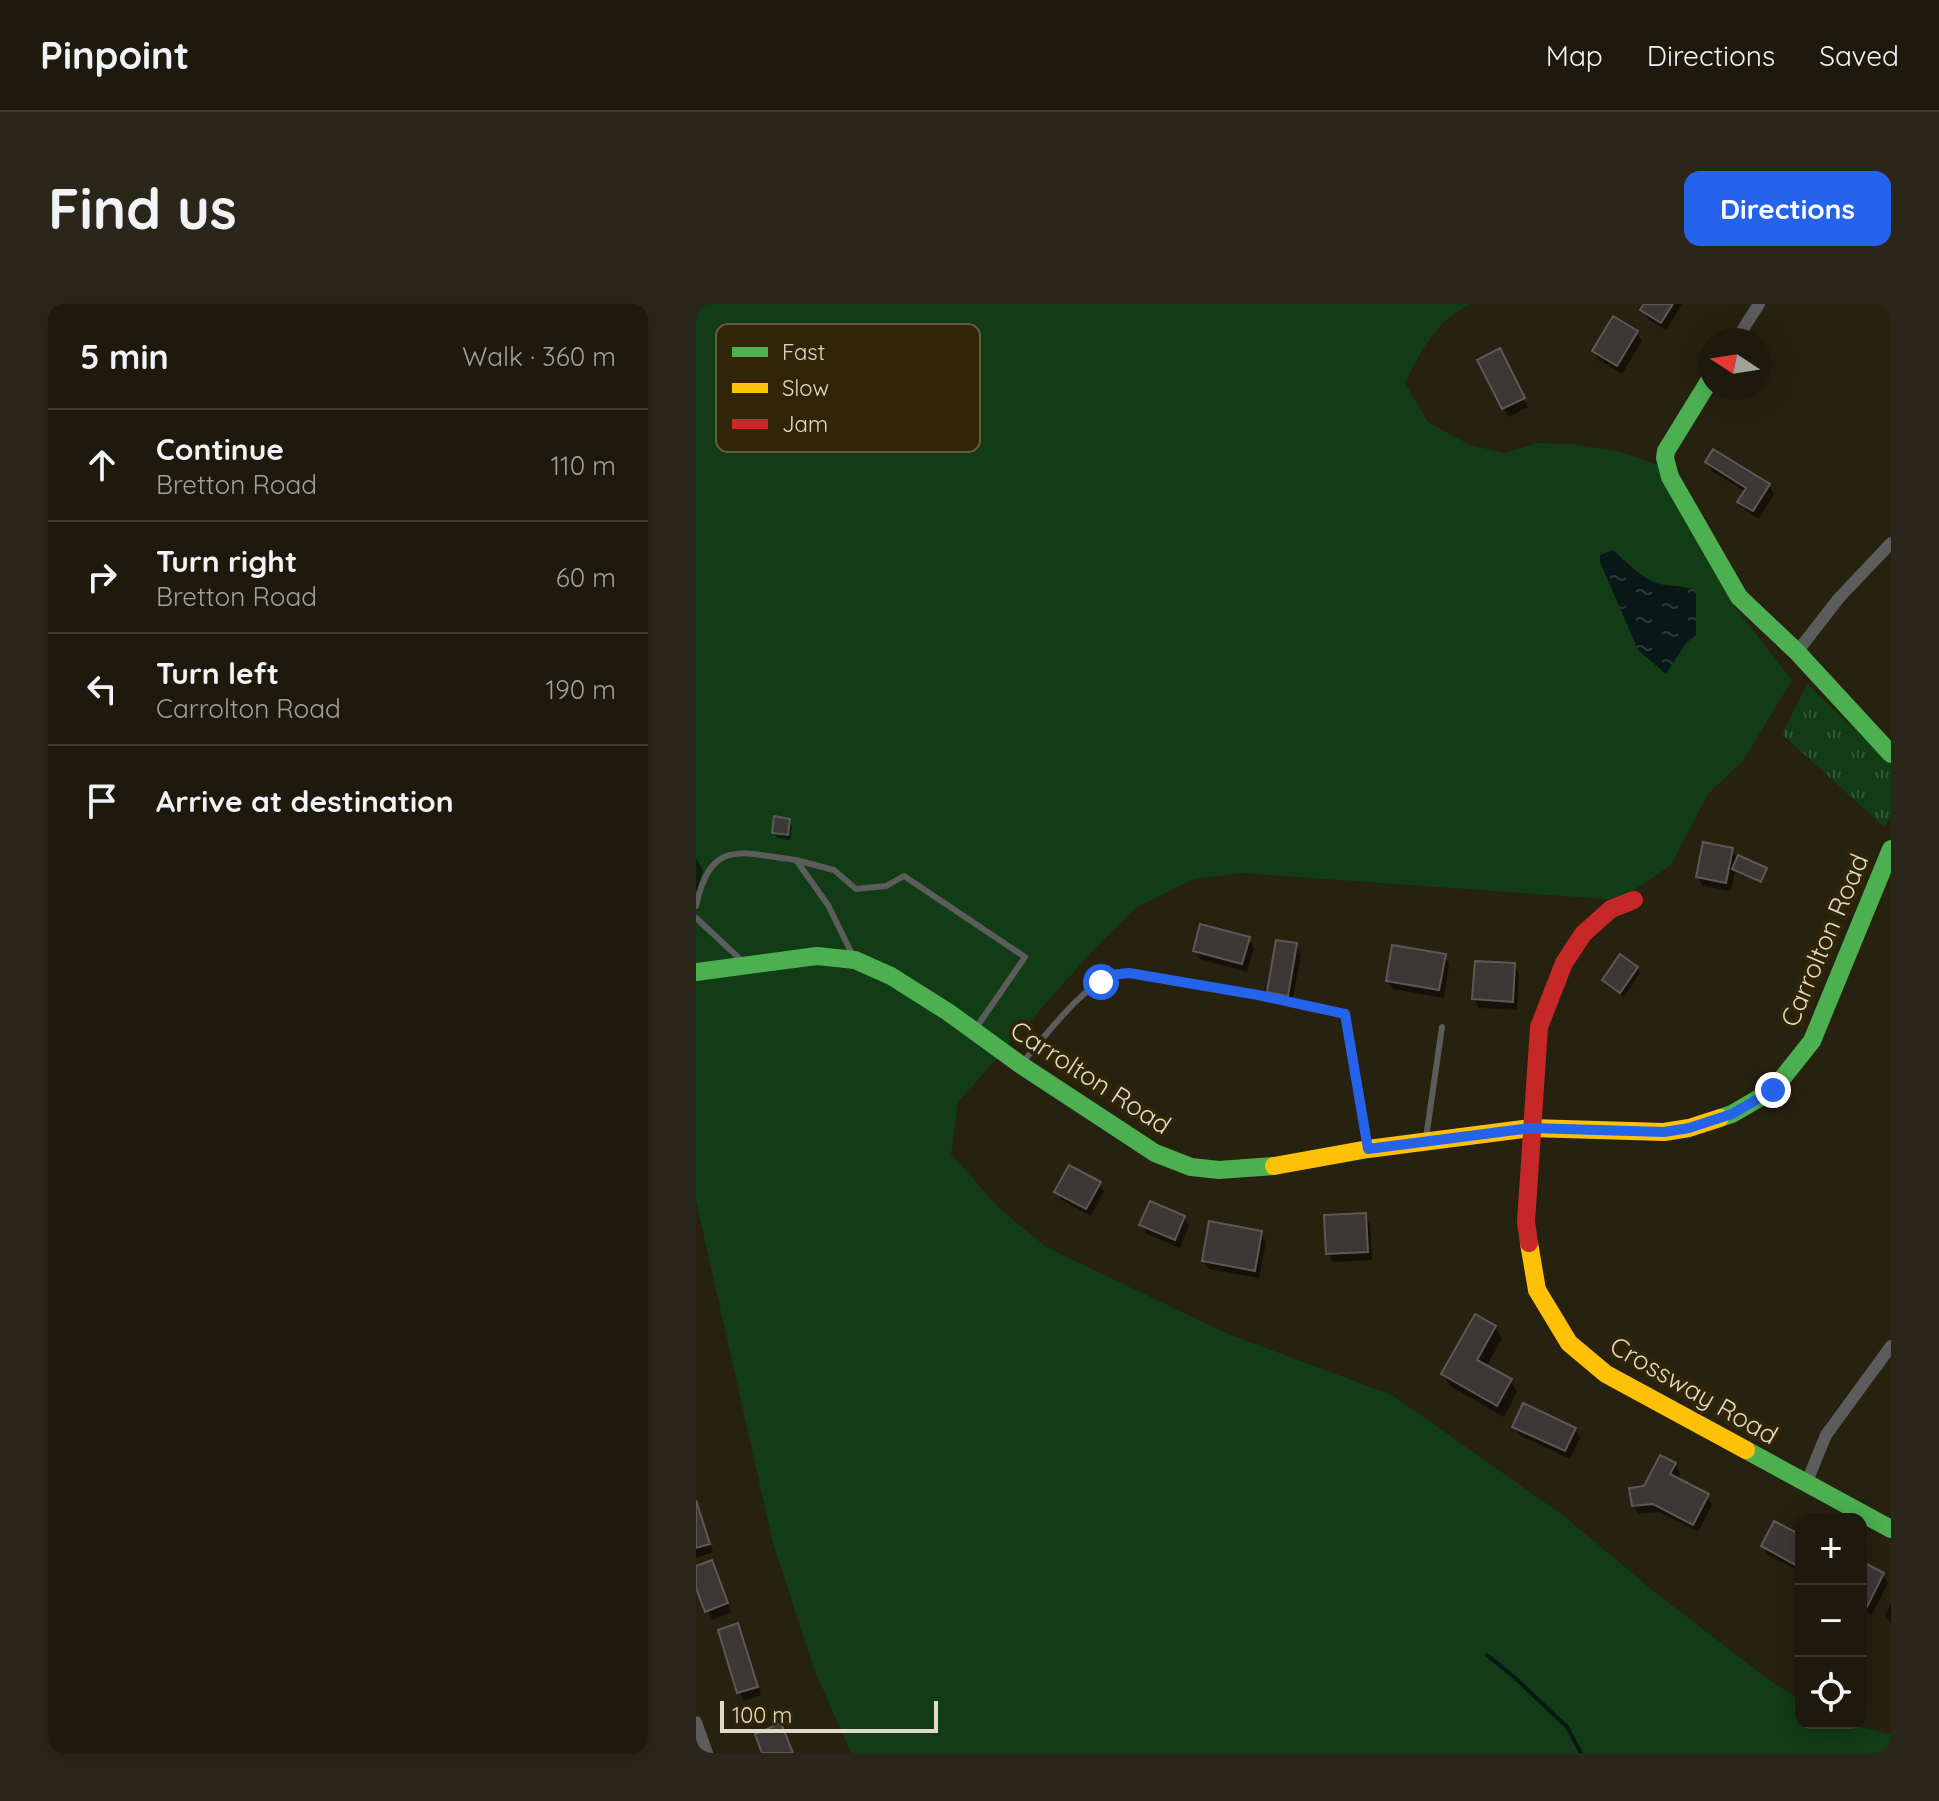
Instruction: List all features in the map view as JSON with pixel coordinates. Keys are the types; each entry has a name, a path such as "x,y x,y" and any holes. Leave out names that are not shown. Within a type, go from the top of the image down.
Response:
{"street":[{"path":"1744,328 1759,304"},
{"path":"1699,397 1666,451 1670,477 1739,597 1797,652 1891,754"},
{"path":"1797,652 1839,598 1891,543"},
{"name":"Carrolton Road","path":"696,972 817,956 855,960 891,976 975,1030 1021,1065 1155,1153 1191,1167 1219,1170 1269,1167 1368,1149 1531,1128 1664,1132 1689,1128 1732,1114 1773,1090 1812,1041 1891,849"},
{"name":"Crossway Road","path":"1634,900 1611,909 1583,934 1564,963 1539,1027 1526,1222 1537,1290 1569,1343 1606,1374 1891,1529"},
{"path":"1806,1484 1826,1435 1891,1346"},
{"path":"696,1722 707,1753"}],"lane":[{"path":"696,906 702,882 714,862 727,854 796,860 834,870 856,889 886,886 904,876 1025,957 975,1030"},
{"path":"796,860 828,905 855,960"},
{"path":"696,918 745,964"},
{"path":"1021,1065 1073,1006 1101,982 1121,973 1243,992 1341,1013 1346,1016 1368,1149"},
{"path":"1426,1142 1442,1027"}],"green space":[{"path":"696,304 1471,304 1440,327 1424,348 1405,383 1428,422 1470,445 1505,453 1537,443 1570,444 1621,452 1658,465 1734,606 1792,680 1743,761 1708,794 1671,865 1619,900 1242,873 1194,879 1137,907 1096,947 958,1102 951,1154 999,1208 1046,1247 1226,1333 1392,1395 1564,1516 1657,1594 1795,1696 1795,1729 1867,1728 1891,1735 1891,1753 851,1753 814,1669 773,1543 696,1201"},
{"path":"1807,684 1891,764 1891,816 1884,827 1782,734"}],"water":[{"path":"1613,550 1648,579 1696,592 1696,635 1686,643 1666,674 1638,650 1600,562 1600,555"}],"building":[{"path":"1644,304 1673,304 1661,323 1640,310"},
{"path":"1613,316 1638,331 1617,366 1592,351"},
{"path":"1500,348 1525,398 1502,409 1477,360"},
{"path":"1713,449 1770,484 1753,511 1737,502 1746,488 1705,462"},
{"path":"774,816 790,819 788,835 772,833"},
{"path":"1703,842 1733,848 1726,883 1696,877"},
{"path":"1738,855 1767,868 1761,882 1732,869"},
{"path":"1200,924 1250,937 1242,964 1193,951"},
{"path":"1276,940 1297,943 1288,996 1267,992"},
{"path":"1392,945 1446,954 1439,990 1386,981"},
{"path":"1620,954 1638,967 1620,993 1602,980"},
{"path":"1475,961 1515,963 1513,1002 1472,999"},
{"path":"1069,1165 1101,1182 1086,1209 1054,1192"},
{"path":"1150,1201 1185,1216 1175,1240 1139,1225"},
{"path":"1366,1213 1368,1252 1326,1254 1324,1215"},
{"path":"1209,1221 1262,1231 1255,1271 1202,1261"},
{"path":"1475,1314 1496,1326 1477,1360 1512,1379 1497,1406 1441,1374"},
{"path":"1523,1403 1576,1428 1565,1451 1512,1427"},
{"path":"1660,1455 1676,1463 1670,1474 1709,1494 1693,1525 1653,1504 1632,1506 1629,1488 1644,1486"},
{"path":"696,1500 710,1544 696,1548"},
{"path":"1774,1521 1795,1532 1795,1565 1761,1546"},
{"path":"712,1560 728,1603 705,1612 696,1588 696,1566"},
{"path":"1867,1564 1884,1573 1867,1607"},
{"path":"738,1623 758,1687 737,1693 718,1630"},
{"path":"781,1723 793,1753 762,1753 755,1734"}],"waterway":[{"path":"1487,1655 1567,1727 1581,1753"}],"traffic: fast":[{"path":"1699,397 1666,451 1670,477 1739,597 1797,652 1891,754"},
{"path":"1720,1118 1773,1090 1812,1041 1891,849"},
{"path":"696,972 817,956 855,960 891,976 948,1012 1021,1065 1155,1153 1191,1167 1219,1170 1274,1166"},
{"path":"1746,1450 1891,1529"}],"traffic: slow":[{"path":"1274,1166 1368,1149 1531,1128 1664,1132 1720,1118"},
{"path":"1529,1243 1537,1290 1569,1343 1606,1374 1746,1450"}],"traffic: jam":[{"path":"1529,1243 1526,1222 1539,1027 1564,963 1583,934 1611,909 1634,900"}],"route":[{"path":"1101,982 1111,975 1129,973 1185,981 1345,1014 1368,1149 1531,1128 1664,1132 1689,1128 1732,1114 1773,1090"}]}
